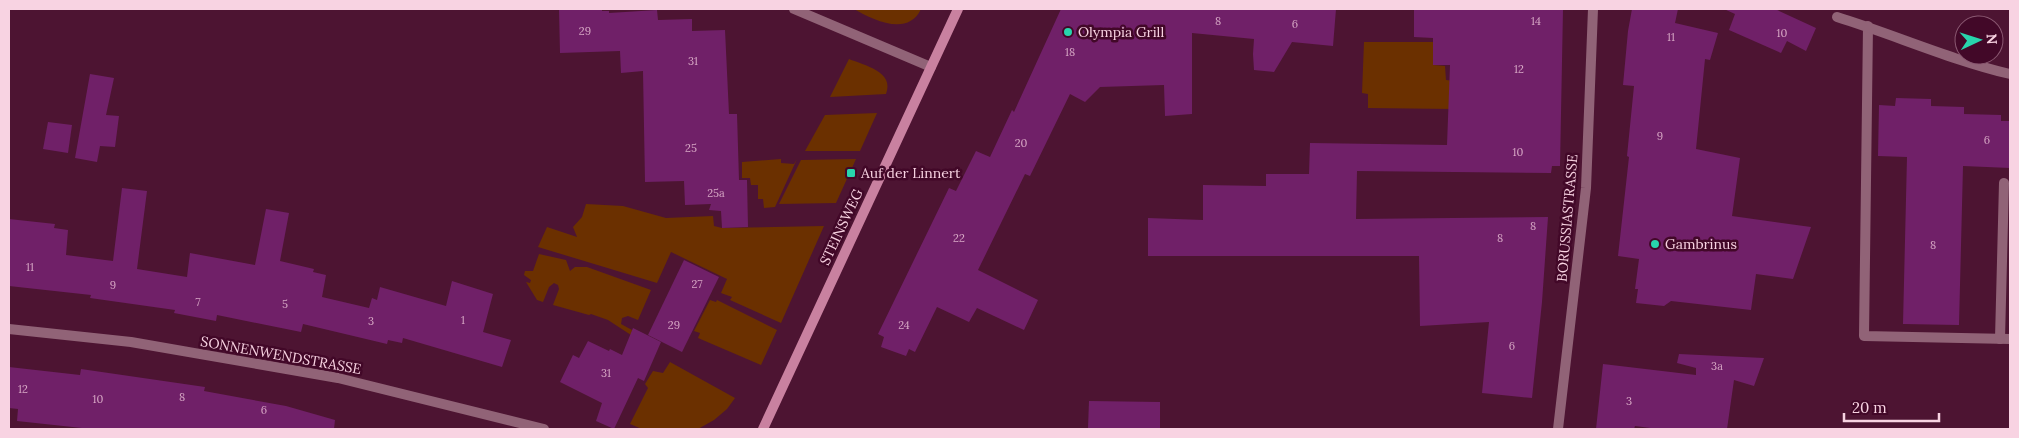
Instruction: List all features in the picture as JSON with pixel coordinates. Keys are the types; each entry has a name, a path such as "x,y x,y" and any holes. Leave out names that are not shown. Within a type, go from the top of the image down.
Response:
{"main road":[{"name":"STEINSWEG","path":"763,429 958,9"}],"street":[{"path":"794,9 931,66"},
{"name":"BORUSSIASTRASSE","path":"1558,429 1586,188 1593,9"},
{"path":"1837,16 1938,53 2010,74"},
{"path":"1868,26 1864,336 2005,339 2004,183"},
{"name":"SONNENWENDSTRASSE","path":"9,329 130,342 338,378 544,429"}],"shaded area":[{"path":"854,9 921,9 908,22 890,24 871,18"},
{"path":"1364,42 1433,42 1433,65 1445,66 1446,80 1454,81 1454,109 1368,108 1368,94 1362,93"},
{"path":"849,59 870,67 882,75 888,86 886,94 830,97"},
{"path":"877,113 860,151 805,151 825,115"},
{"path":"781,159 781,163 794,164 797,159 775,207 764,208 763,199 758,199 758,185 751,185 750,178 742,178 742,162"},
{"path":"856,159 836,203 779,204 801,160"},
{"path":"586,204 623,206 666,218 713,216 714,226 722,228 824,226 781,323 730,300 732,297 721,293 727,279 671,252 657,283 538,247 547,227 577,237 573,227 582,217"},
{"path":"539,254 566,260 570,271 575,267 587,267 651,290 638,320 628,316 622,318 621,324 632,330 631,335 608,320 553,305 559,289 558,285 554,283 549,287 543,302 537,300 526,282 530,283 531,280 524,275 525,271 533,271"},
{"path":"710,300 716,302 717,300 777,330 761,365 698,338 700,333 694,331"},
{"path":"670,362 735,398 727,409 714,420 698,429 642,429 630,424 648,388 645,384 653,371 663,373"}],"building":[{"path":"559,9 602,9 602,11 609,11 609,13 657,10 658,20 692,19 692,31 725,30 729,114 737,114 739,180 747,180 748,227 722,228 721,211 709,210 711,204 685,205 684,181 645,182 643,71 621,73 620,51 560,53"},
{"path":"1061,9 1336,9 1333,46 1292,42 1274,72 1254,70 1254,39 1192,33 1192,114 1165,116 1164,85 1100,87 1085,102 1070,94 1030,176 1025,174 978,270 1038,300 1024,330 977,308 969,322 937,307 915,352 909,349 906,356 881,347 884,337 878,334 949,188 956,191 976,151 990,157 1012,110 1014,112"},
{"path":"1414,9 1563,9 1560,166 1552,166 1551,173 1357,171 1356,219 1548,217 1542,302 1532,398 1482,393 1489,322 1420,326 1419,256 1148,256 1148,218 1203,220 1203,185 1266,186 1266,174 1309,174 1310,143 1447,145 1450,65 1433,65 1433,38 1414,37"},
{"path":"1632,9 1678,9 1675,23 1718,33 1710,60 1705,59 1696,149 1740,158 1732,216 1811,227 1793,279 1756,274 1751,310 1671,301 1664,306 1636,303 1638,289 1635,289 1639,259 1618,256 1629,157 1627,156 1634,86 1623,85"},
{"path":"1724,9 1775,9 1816,28 1806,51 1787,41 1781,53 1729,30 1735,14"},
{"path":"90,74 114,78 106,115 119,116 115,147 100,146 97,162 75,158"},
{"path":"1896,98 1931,99 1931,106 1964,107 1964,114 2001,115 2001,121 2010,121 2010,168 1963,166 1959,325 1903,324 1907,157 1878,156 1879,105 1895,106"},
{"path":"48,122 72,125 68,153 43,149"},
{"path":"122,188 147,191 137,269 187,277 190,253 255,265 266,209 289,213 280,261 314,269 313,272 326,275 322,297 369,308 372,298 377,300 380,287 446,306 452,281 493,294 483,332 511,340 502,367 403,338 402,343 388,340 387,344 303,324 301,332 217,315 216,321 174,313 175,310 90,298 91,295 9,286 9,219 55,224 54,228 68,230 66,255 113,261"},
{"path":"684,260 719,277 682,352 648,335"},
{"path":"633,328 661,342 644,381 638,378 614,429 596,421 602,403 560,382 573,355 579,358 588,341 622,355"},
{"path":"1679,354 1764,358 1754,386 1734,380 1727,429 1658,429 1635,426 1634,429 1596,429 1603,364 1696,375 1696,368 1677,363"},
{"path":"9,367 80,375 81,369 205,387 204,391 286,406 335,420 334,429 91,429 17,421 18,409 9,408"},
{"path":"1089,401 1160,402 1160,429 1088,428"}],"place":[{"name":"Olympia Grill","path":"1068,32"},
{"name":"Auf der Linnert","path":"851,173"},
{"name":"Gambrinus","path":"1655,244"}]}
